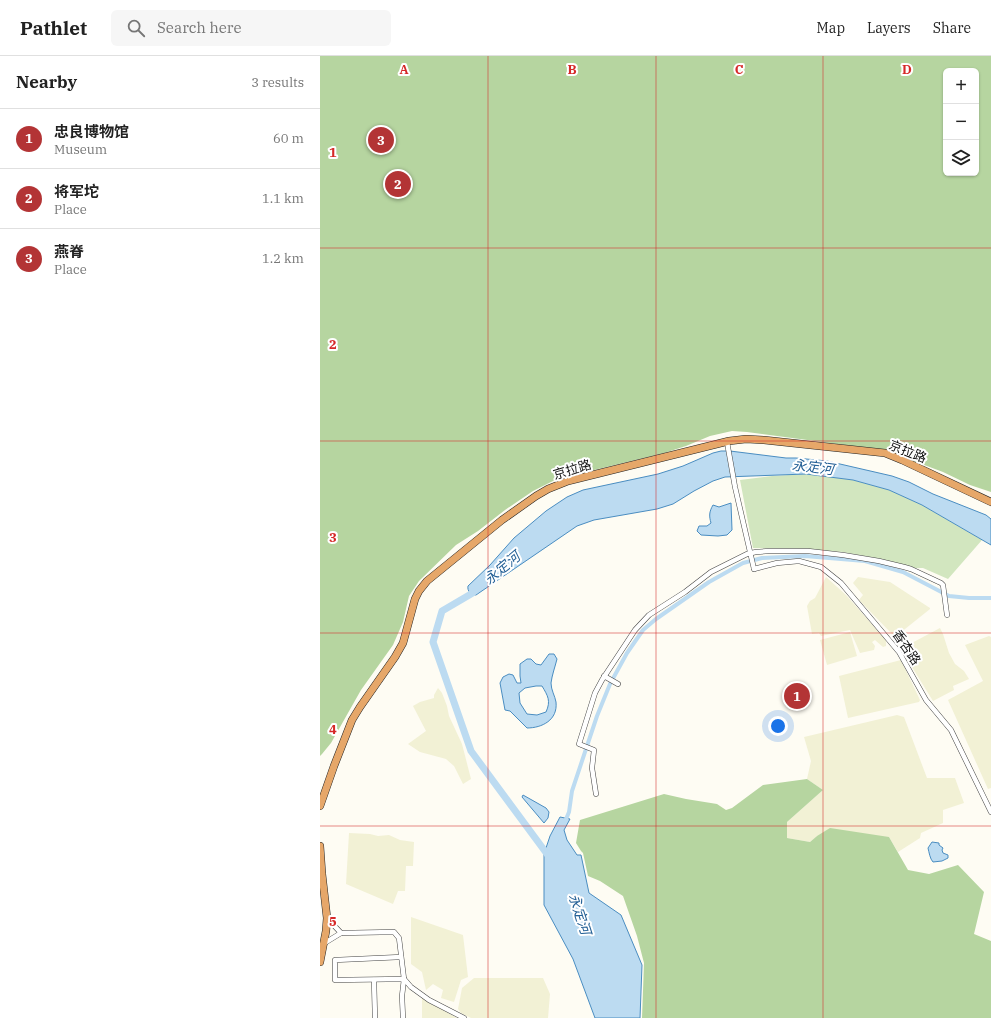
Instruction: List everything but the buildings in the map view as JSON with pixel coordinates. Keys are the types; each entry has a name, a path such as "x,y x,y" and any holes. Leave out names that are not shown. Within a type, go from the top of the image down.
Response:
{"highway":[{"name":"京拉路","path":"320,806 352,720 403,643 415,599 419,591 427,581 502,520 548,489 568,481 728,445 746,439 884,453 991,502"},
{"path":"320,846 327,918 326,932 320,962"}],"street":[{"name":"香杏路","path":"728,445 735,487 754,569 777,563 799,561 821,567 841,583 899,652 926,700 952,730 991,812"},
{"path":"596,794 592,768 594,750 579,744 595,693 604,676 635,630 649,615 685,592 711,572 750,553 769,551 808,551 880,561 911,569 939,581 943,585 948,615"},
{"path":"604,676 618,684"},
{"path":"327,918 341,933"},
{"path":"323,944 341,933 394,932 399,938 404,980 402,996 403,1018"},
{"path":"401,957 335,960 335,980 404,980 429,1000 464,1018"},
{"path":"374,980 375,1018"},
{"path":"451,1018 454,1012"}],"green space":[{"path":"320,56 991,56 991,492 970,485 943,472 890,451 732,431 710,436 664,453 557,479 533,491 456,545 419,581 409,596 403,622 393,645 361,690 331,743 320,756"},
{"path":"806,474 853,480 889,490 922,505 982,540 948,579 923,568 915,568 843,552 753,548 740,480"},
{"path":"826,577 846,595 886,640 886,646 883,647 875,640 872,642 875,646 874,650 860,653 850,630 821,636 819,633 812,634 807,606 810,601 815,598"},
{"path":"858,577 890,582 930,609 895,637 859,600 863,595 853,583"},
{"path":"940,628 949,653 955,664 964,671 969,679 953,686 954,690 933,701 907,659 913,653 908,645"},
{"path":"850,632 857,656 827,665 820,640"},
{"path":"989,636 991,637 991,788 988,789 948,700 983,681 965,645"},
{"path":"901,660 920,700 919,702 848,718 839,676"},
{"path":"438,688 442,693 449,716 462,744 471,779 463,784 454,766 446,759 420,752 408,744 426,731 413,706 420,702 434,698"},
{"path":"897,715 904,717 927,778 955,778 964,803 943,810 943,823 921,833 920,838 898,852 889,837 817,836 810,842 787,838 787,822 823,790 807,779 811,761 804,737"},
{"path":"807,779 823,790 787,822 787,838 810,842 830,828 889,837 908,870 929,874 958,865 984,892 974,934 991,941 991,1018 642,1018 644,963 637,936 623,896 600,881 588,876 583,853 576,843 580,820 664,794 717,804 726,810 732,808 763,785"},
{"path":"349,833 378,836 389,835 400,840 414,842 413,866 406,866 405,891 398,891 393,904 346,884"},
{"path":"411,917 463,935 468,977 461,980 454,1002 441,998 443,990 433,984 426,990 422,972 411,964"},
{"path":"474,978 543,978 550,994 548,1018 471,1018 461,1013 458,1009 462,988"},
{"path":"422,997 457,1018 422,1018"}],"water":[{"path":"721,451 827,461 892,476 986,515 991,519 991,545 922,505 889,490 853,480 806,474 725,477 713,481 673,504 657,509 594,520 577,526 476,595 469,591 468,586 490,565 514,538 546,511 567,497 583,490 658,474"},
{"path":"731,503 732,530 727,535 701,535 697,531 699,526 707,526 711,523 710,514 713,505 719,507"},
{"path":"549,654 554,654 557,659 551,683 556,708 552,718 548,722 533,728 527,728 510,711 505,710 500,683 503,677 509,674 513,675 517,683 521,683 520,664 527,659 531,659 536,664 541,665","holes":["542,686 548,699 546,712 537,715 527,714 520,703 519,693 525,688"]},
{"path":"523,795 546,808 549,812 548,818 544,823 522,797"},
{"path":"560,817 570,819 564,830 567,840 577,855 581,855 589,893 621,915 642,965 640,1018 595,1018 573,959 544,905 544,854 550,836"},
{"path":"932,842 939,843 939,845 943,848 943,853 948,855 948,858 942,861 933,862 928,848"}],"waterway":[{"path":"564,824 569,812 572,791 597,716 610,684 627,653 643,630 656,619 709,582 743,563 762,558 805,556 865,561 903,572 949,596 991,598"},
{"name":"永定河","path":"478,588 471,594 442,611 433,642 471,751 550,858"}],"place":[{"name":"燕脊","path":"381,140"},
{"name":"将军坨","path":"398,184"},
{"name":"忠良博物馆","path":"797,696"}]}
